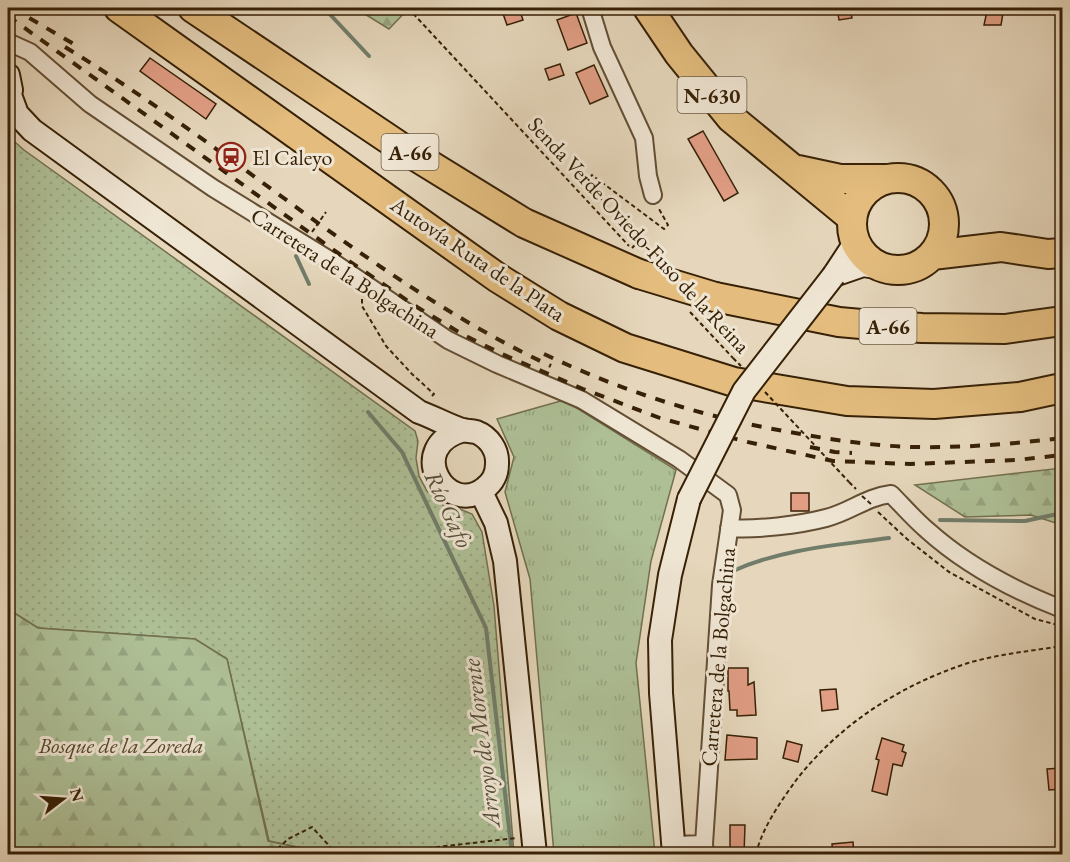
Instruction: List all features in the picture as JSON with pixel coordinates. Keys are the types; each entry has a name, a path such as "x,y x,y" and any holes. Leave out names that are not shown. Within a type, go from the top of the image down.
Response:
{"highway":[{"name":"Autovía Ruta de la Plata","path":"119,8 498,278 559,316 625,348 734,382 847,401 934,404 1020,397 1062,388"},
{"name":"A-66","path":"193,8 399,146 524,223 635,261 715,297 872,325 1005,329 1062,321"},
{"name":"N-630","path":"648,8 679,54 731,118 791,168 853,230 865,257 883,267 899,270 922,263 932,255 1001,247 1048,254 1062,253"},
{"name":"N-630","path":"791,168 840,179 902,177 915,181 927,188 936,198 942,212 968,231 1001,247"},
{"path":"853,230 856,203 870,186 885,179"},
{"path":"932,255 940,243 944,226 942,212"}],"street":[{"path":"590,8 602,47 644,138 648,176 653,195"},
{"name":"Carretera de la Bolgachina","path":"8,42 30,52 90,104 213,188 304,244 448,340 497,364 582,400 679,459 728,495 732,510 721,585 705,849"},
{"path":"8,92 17,114 32,130 419,412 486,438 494,447 498,459 497,472 491,484 481,492 470,495 458,495 445,488 437,478 433,462 441,441 464,430"},
{"path":"8,122 32,130"},
{"name":"Carretera de la Bolgachina","path":"674,850 660,640 670,575 689,499 744,392 834,275 853,230"},
{"path":"834,275 863,265 883,267"},
{"path":"419,412 433,436 436,452"},
{"path":"481,492 496,523 505,561 535,855"},
{"path":"729,528 777,526 827,518 875,496 891,494 926,530 971,565 1021,593 1062,609"},
{"path":"674,850 705,849"}],"path":[{"name":"Senda Verde Oviedo-Fuso de la Reina","path":"408,8 635,261"},
{"path":"635,261 636,244 587,180 592,175 664,229 668,225 653,195"},
{"path":"304,244 326,212"},
{"path":"361,281 362,306 386,346 434,394 419,412"},
{"name":"Senda Verde Oviedo-Fuso de la Reina","path":"686,308 741,366"},
{"path":"764,391 849,482"},
{"path":"862,496 872,505"},
{"path":"756,855 760,840 787,793 816,754 858,718 910,686 969,663 1062,646"},
{"path":"272,855 288,839 312,827 333,850 347,855"},
{"path":"376,855 519,838"}],"green space":[{"path":"351,8 409,8 389,29"},
{"path":"8,136 24,150 415,431 418,441 416,458 419,476 427,491 445,507 460,509 472,514 482,532 494,606 514,854 330,854 269,841 227,659 195,639 38,628 8,609"},
{"path":"564,400 676,470 651,561 636,663 655,854 554,854 530,579 505,492 514,457 497,419"},
{"path":"1062,468 1062,525 1031,515 965,517 915,485"},
{"name":"Bosque de la Zoreda","path":"8,609 38,628 195,639 227,659 268,841 330,854 8,854"}],"building":[{"path":"501,8 519,8 523,20 507,25"},
{"path":"837,8 850,8 852,18 839,20"},
{"path":"987,11 1003,13 1001,25 984,25"},
{"path":"576,13 587,43 568,50 557,20"},
{"path":"150,58 216,104 206,119 140,71"},
{"path":"560,64 564,75 549,80 545,69"},
{"path":"594,65 608,96 590,104 576,73"},
{"path":"703,131 738,193 724,201 688,139"},
{"path":"791,493 809,493 809,511 791,511"},
{"path":"728,668 748,668 748,685 754,682 756,715 737,716 737,710 730,710"},
{"path":"836,689 838,709 822,711 820,690"},
{"path":"727,735 757,738 757,759 725,760"},
{"path":"882,738 904,745 902,751 906,753 902,766 893,764 887,795 872,791 879,760 876,759"},
{"path":"787,741 802,745 798,762 783,758"},
{"path":"1062,768 1062,789 1049,790 1047,769"},
{"path":"730,825 745,825 744,855 730,855"},
{"path":"853,842 854,855 833,855 832,844"}],"waterway":[{"name":"Río Gafo","path":"324,8 369,56"},
{"path":"296,256 309,284"},
{"name":"Río Gafo","path":"368,412 402,452 486,628 512,854"},
{"name":"Río Gafo","path":"940,520 1025,521 1062,513"},
{"name":"Río Gafo","path":"733,571 790,553 889,538"}],"railway":[{"path":"12,8 79,47"},
{"path":"8,16 349,261 417,307 462,334 502,354 583,389 660,418 743,441 833,461 910,464 1017,460 1062,455"},
{"path":"65,47 159,108 398,278 488,334 551,366"},
{"path":"544,354 605,381 699,412 762,427 824,438 913,447 988,445 1062,438"},
{"path":"810,447 852,453"}],"place":[{"name":"El Caleyo","path":"231,157"}],"water label":[{"name":"Arroyo de Morente","path":"481,743"}]}
